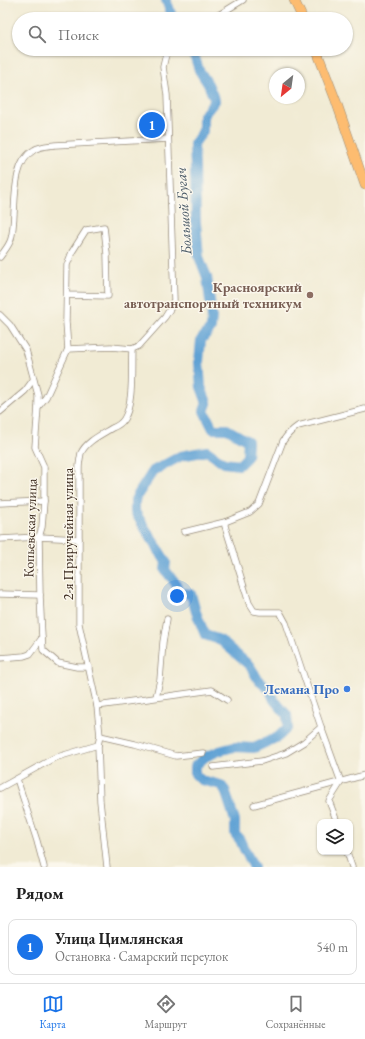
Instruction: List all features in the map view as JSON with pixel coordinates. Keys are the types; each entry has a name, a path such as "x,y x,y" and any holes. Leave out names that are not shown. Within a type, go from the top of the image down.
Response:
{"main road":[{"path":"294,0 300,12"},
{"path":"319,56 365,185"}],"street":[{"path":"223,12 243,0"},
{"path":"67,295 108,296 107,254 104,227 86,230 72,252 67,264 66,322 68,349 111,346 132,349 139,346 170,310 174,300 167,95 163,67 165,56"},
{"path":"0,257 7,248 11,239 16,181 19,170 27,156 34,150 43,146 55,145 168,139"},
{"path":"0,315 10,325 26,350 38,395 38,407"},
{"name":"Копьевская улица","path":"68,349 46,397 38,407 35,447 44,467 44,501 42,527 39,537 42,638 43,650 58,663 77,667 89,667"},
{"name":"2-я Приручейная улица","path":"107,867 100,801 98,745 100,736 97,706 79,624 79,468 81,454 85,446 121,423 125,418 131,396 132,349"},
{"path":"0,412 25,391 33,380"},
{"path":"184,532 225,522 250,512 259,504 283,441 286,436 298,426 365,409"},
{"path":"0,503 44,501"},
{"path":"225,522 249,603 254,611 280,612 286,623 341,782"},
{"path":"0,539 39,537 79,539"},
{"path":"0,594 40,595"},
{"path":"156,697 160,680 163,642 167,619"},
{"path":"0,658 30,654 42,638"},
{"path":"97,706 212,690 227,700"},
{"path":"213,767 262,761 286,753 304,742 321,727"},
{"path":"100,736 176,756 203,753"},
{"path":"0,788 54,758 98,745"},
{"path":"254,805 365,775"},
{"path":"17,779 44,867"},
{"path":"336,819 329,801 341,782"},
{"path":"348,855 352,867"}],"waterway":[{"name":"Большой Бугач","path":"166,0 170,12"},
{"name":"Большой Бугач","path":"195,56 199,70 208,84 215,101 203,116 203,131 194,144 196,223 199,257 207,277 212,316 211,328 201,340 199,362 201,387 207,403 204,411 213,429 227,429 248,441 247,457 239,465 224,463 207,451 181,456 153,471 135,500 135,512 166,562 165,570 181,593 191,594 205,635 220,640 250,666 259,681 270,690 274,700 287,715 288,727 278,737 254,748 234,747 219,751 205,757 195,766 195,774 201,780 221,785 225,790 235,821 235,834 240,840 254,867"}],"place":[{"name":"Улица Цимлянская","path":"152,125"},
{"name":"Красноярский автотранспортный техникум","path":"310,295"},
{"name":"Лемана Про","path":"347,689"}]}
